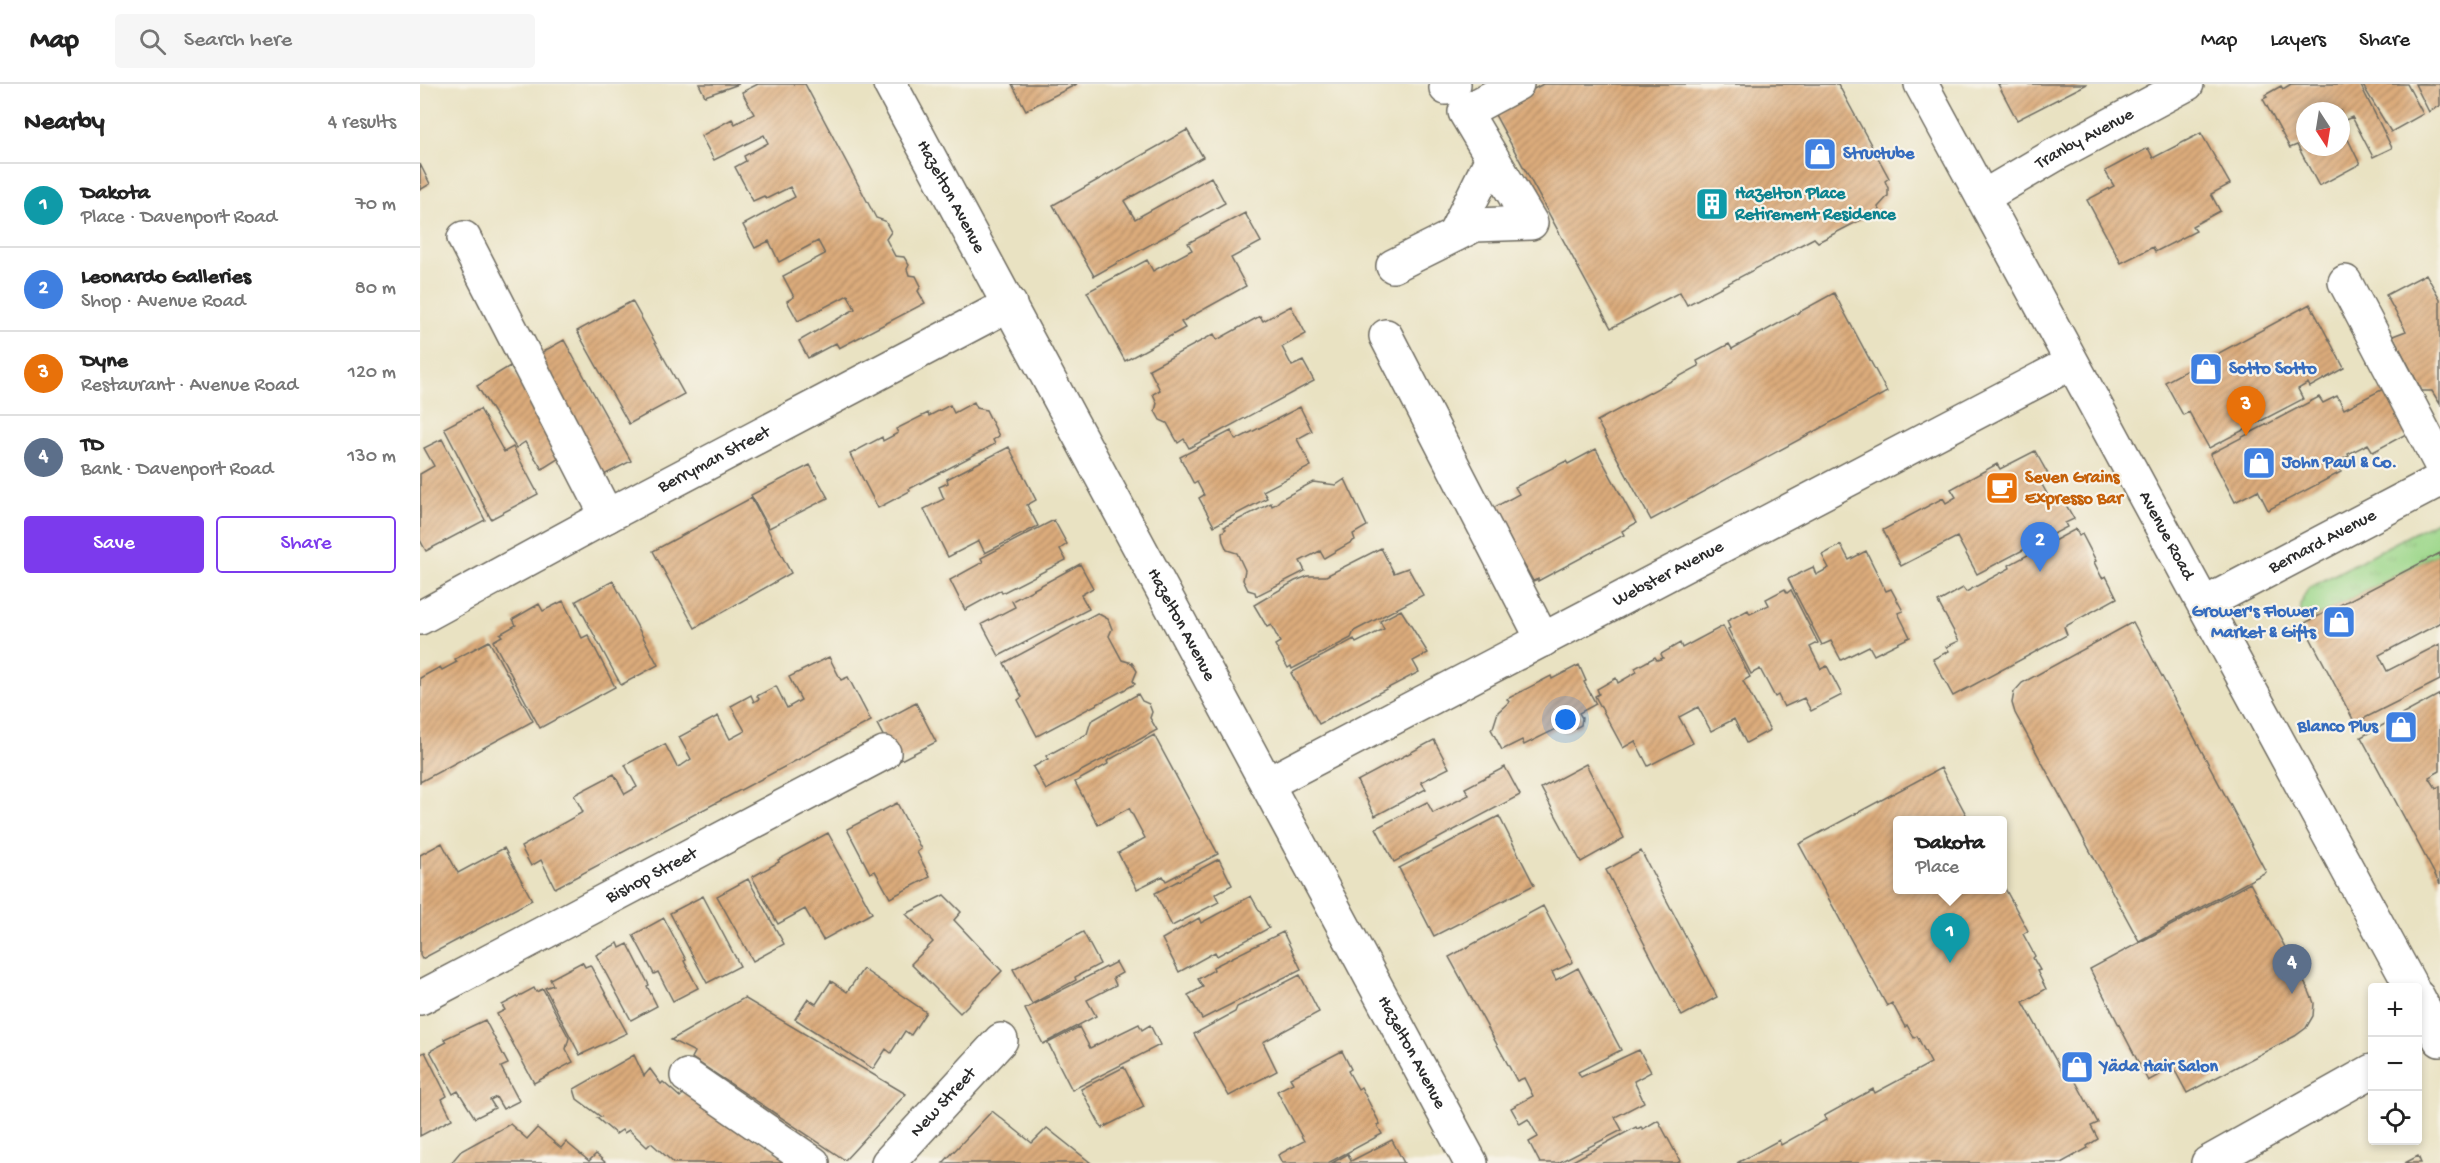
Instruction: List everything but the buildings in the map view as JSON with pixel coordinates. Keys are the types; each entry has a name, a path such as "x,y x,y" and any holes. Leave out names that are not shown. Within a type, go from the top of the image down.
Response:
{"street":[{"name":"Hazelton Avenue","path":"890,84 1471,1163"},
{"path":"1393,266 1475,225 1531,223 1465,112 1517,84"},
{"name":"Avenue Road","path":"1921,84 2410,983"},
{"name":"Tranby Avenue","path":"1983,197 2058,153 2187,84"},
{"path":"1454,235 1492,158"},
{"path":"464,238 607,516"},
{"path":"2345,282 2440,463"},
{"name":"Berryman Street","path":"420,618 607,516 1010,304"},
{"path":"1386,336 1543,640"},
{"name":"Webster Avenue","path":"1267,784 2072,363"},
{"name":"Bernard Avenue","path":"2204,604 2440,480"},
{"name":"Bishop Street","path":"420,998 884,753"},
{"path":"2422,1008 2434,1040"},
{"name":"New Street","path":"888,1163 1001,1040"},
{"path":"2208,1163 2368,1074"},
{"path":"687,1076 813,1163"}],"green space":[{"path":"2440,519 2440,553 2303,624 2301,604 2311,587"}],"place":[{"name":"Structube","path":"1820,154"},
{"name":"Hazelton Place Retirement Residence","path":"1712,204"},
{"name":"Sotto Sotto","path":"2206,369"},
{"name":"Dyne","path":"2246,436"},
{"name":"John Paul & Co.","path":"2259,463"},
{"name":"Seven Grains Expresso Bar","path":"2002,488"},
{"name":"Leonardo Galleries","path":"2040,572"},
{"name":"Grower's Flower Market & Gifts","path":"2339,622"},
{"name":"Blanco Plus","path":"2401,727"},
{"name":"Dakota","path":"1950,963"},
{"name":"TD","path":"2292,994"},
{"name":"Yäda Hair Salon","path":"2077,1067"}]}
